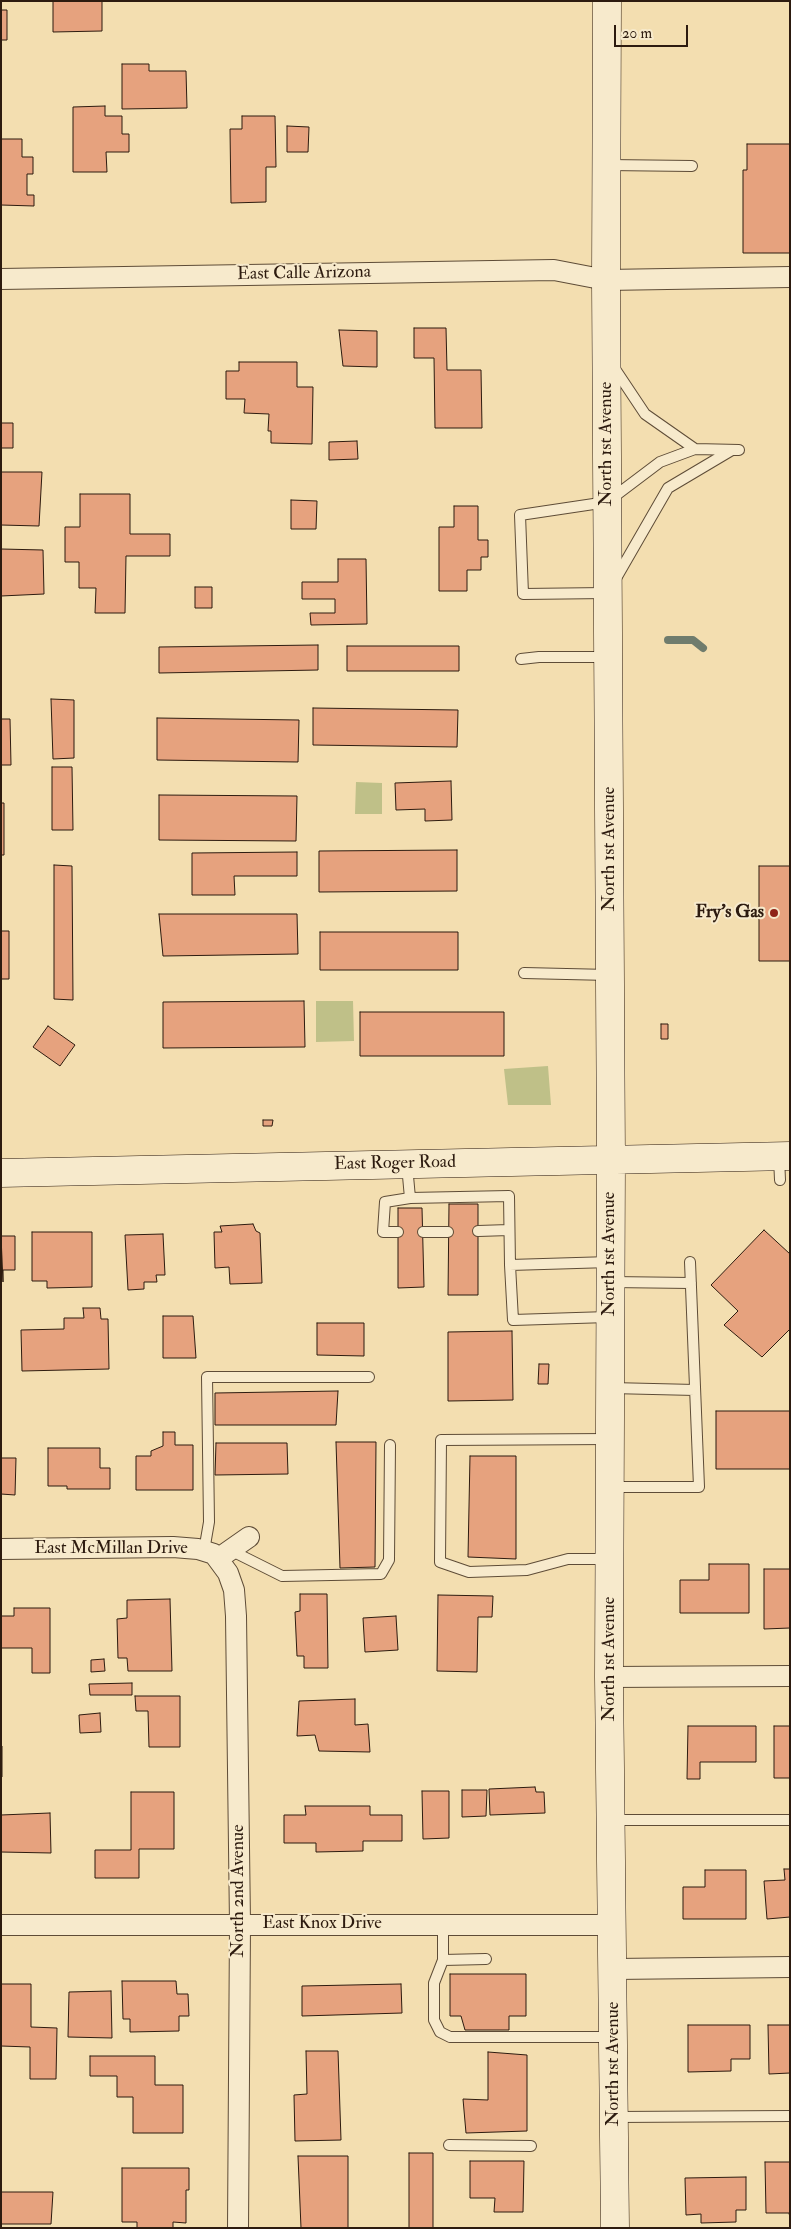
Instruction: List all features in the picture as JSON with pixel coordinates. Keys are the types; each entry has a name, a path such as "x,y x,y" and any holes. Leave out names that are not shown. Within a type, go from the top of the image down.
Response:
{"main road":[{"name":"North 1st Avenue","path":"607,1 606,356 611,1160 609,1677 614,1969 615,2228"},
{"name":"East Roger Road","path":"1,1173 611,1160 783,1164"}],"street":[{"name":"East Calle Arizona","path":"1,279 554,270 606,280"},
{"path":"606,280 790,277"},
{"path":"218,1553 249,1537"},
{"name":"East McMillan Drive","path":"1,1549 173,1547 218,1553"},
{"name":"North 2nd Avenue","path":"218,1553 234,1590 236,1616 240,1924 238,2228"},
{"path":"609,1677 790,1676"},
{"name":"East Knox Drive","path":"1,1925 612,1925"},
{"path":"614,1969 790,1968"}],"lane":[{"path":"607,165 692,166"},
{"path":"606,356 645,414 695,450"},
{"path":"695,450 736,450 668,488 607,593 523,594 520,515 607,502 660,462 695,450"},
{"path":"522,659 539,657 608,658"},
{"path":"524,973 610,975"},
{"path":"407,1164 410,1198"},
{"path":"398,1232 383,1232 385,1202 410,1198 509,1196 513,1320 610,1317"},
{"path":"478,1231 509,1230"},
{"path":"423,1232 448,1232"},
{"path":"610,1487 699,1487 690,1262"},
{"path":"510,1265 610,1272 691,1283"},
{"path":"369,1377 207,1377 209,1522 218,1553 282,1576 381,1574 389,1560 390,1445"},
{"path":"610,1388 695,1390"},
{"path":"610,1439 441,1440 440,1562 469,1572 527,1570 568,1559 610,1559"},
{"path":"611,1820 790,1820"},
{"path":"443,1924 444,1960 434,1983 434,2020 440,2032 450,2037 614,2038"},
{"path":"444,1960 486,1959"},
{"path":"614,2117 790,2116"},
{"path":"449,2145 531,2146"}],"green space":[{"path":"356,782 382,783 382,814 355,814"},
{"path":"316,1001 353,1001 354,1041 316,1042"},
{"path":"548,1066 551,1105 508,1105 504,1069"}],"building":[{"path":"53,1 102,1 102,31 53,32"},
{"path":"1,10 7,10 7,40 1,40"},
{"path":"122,64 149,64 149,71 186,71 187,108 122,109"},
{"path":"105,106 105,116 122,116 122,134 129,134 129,152 106,152 107,172 73,172 73,107"},
{"path":"242,116 275,116 276,167 266,167 266,202 231,203 230,129 242,129"},
{"path":"287,126 309,127 308,152 287,152"},
{"path":"1,139 22,139 22,157 33,157 33,174 27,174 27,195 34,195 34,206 1,205"},
{"path":"747,144 790,144 790,253 743,253 743,170 747,170"},
{"path":"414,328 446,328 447,370 481,370 482,428 435,428 434,358 414,358"},
{"path":"339,330 377,331 377,367 343,366"},
{"path":"239,362 297,362 297,387 313,387 312,444 271,443 271,431 268,431 269,414 244,413 245,399 226,399 226,371 239,371"},
{"path":"1,423 13,423 13,448 1,448"},
{"path":"357,441 358,459 329,460 329,442"},
{"path":"1,472 42,472 39,526 1,525"},
{"path":"80,494 130,494 130,534 170,534 170,556 126,556 125,613 95,613 96,588 79,588 79,562 65,562 65,527 80,527"},
{"path":"291,500 317,501 316,529 291,529"},
{"path":"454,506 478,506 478,540 488,540 488,557 481,557 481,570 467,570 467,591 439,591 439,527 454,527"},
{"path":"1,549 43,550 44,594 1,596"},
{"path":"338,559 366,559 367,624 311,625 310,613 335,613 335,599 302,599 302,582 338,582"},
{"path":"195,587 212,587 212,608 195,608"},
{"path":"318,645 318,670 159,673 159,647"},
{"path":"347,646 459,646 459,671 347,671"},
{"path":"51,699 74,700 74,758 53,759"},
{"path":"313,708 458,710 457,747 313,745"},
{"path":"157,718 299,720 298,762 157,760"},
{"path":"1,719 10,719 11,765 1,765"},
{"path":"52,767 72,767 73,830 52,830"},
{"path":"451,781 452,820 425,821 425,809 396,810 395,783"},
{"path":"159,795 297,796 296,841 159,840"},
{"path":"1,803 4,803 4,855 1,855"},
{"path":"457,850 457,891 319,892 319,851"},
{"path":"297,852 297,876 234,876 235,895 192,895 192,853"},
{"path":"54,865 72,866 73,1000 54,999"},
{"name":"Fry's Gas","path":"759,866 790,866 790,961 759,961"},
{"path":"159,914 297,914 298,954 163,956"},
{"path":"1,931 9,931 9,979 1,979"},
{"path":"320,932 458,932 458,970 320,970"},
{"path":"304,1001 305,1047 163,1048 163,1002"},
{"path":"360,1012 504,1012 504,1056 360,1056"},
{"path":"661,1024 668,1024 668,1039 661,1039"},
{"path":"48,1026 75,1045 60,1066 33,1047"},
{"path":"263,1120 273,1120 272,1126 263,1126"},
{"path":"449,1204 478,1204 478,1295 448,1295"},
{"path":"398,1208 422,1208 424,1287 398,1288"},
{"path":"253,1224 256,1231 260,1233 262,1283 230,1284 229,1267 215,1268 214,1232 222,1232 220,1226"},
{"path":"764,1230 790,1254 790,1329 762,1357 724,1325 738,1311 711,1285"},
{"path":"32,1232 92,1232 92,1287 47,1288 47,1281 32,1281"},
{"path":"163,1234 165,1275 156,1275 157,1282 144,1282 144,1289 128,1290 125,1235"},
{"path":"1,1236 15,1236 15,1270 3,1270 3,1282"},
{"path":"83,1308 100,1308 101,1319 108,1319 109,1369 22,1371 21,1330 64,1329 64,1318 84,1318"},
{"path":"163,1316 193,1316 196,1358 163,1358"},
{"path":"317,1323 364,1323 364,1356 317,1355"},
{"path":"512,1331 513,1400 448,1401 448,1332"},
{"path":"539,1364 549,1364 548,1384 538,1384"},
{"path":"338,1391 336,1425 215,1425 215,1393"},
{"path":"716,1411 790,1411 790,1469 716,1469"},
{"path":"163,1432 175,1432 175,1445 193,1445 193,1490 136,1490 136,1456 151,1456 151,1451 163,1446"},
{"path":"336,1442 376,1442 375,1567 340,1568"},
{"path":"216,1443 287,1443 288,1474 215,1475"},
{"path":"48,1448 100,1448 100,1468 110,1468 110,1489 67,1489 67,1486 48,1486"},
{"path":"470,1456 516,1456 516,1559 468,1557"},
{"path":"1,1458 16,1458 15,1495 1,1494"},
{"path":"709,1564 749,1564 749,1613 680,1613 680,1580 709,1580"},
{"path":"764,1569 790,1569 790,1628 764,1629"},
{"path":"300,1594 327,1594 328,1668 304,1668 304,1656 297,1656 295,1612 300,1611"},
{"path":"438,1595 493,1596 492,1617 478,1617 477,1672 437,1671"},
{"path":"170,1599 172,1671 128,1671 127,1658 118,1658 117,1619 127,1618 127,1600"},
{"path":"14,1608 50,1608 50,1673 32,1673 32,1648 1,1648 1,1616 14,1616"},
{"path":"396,1616 398,1650 365,1652 363,1618"},
{"path":"104,1659 105,1671 91,1672 91,1660"},
{"path":"132,1683 132,1695 90,1695 89,1684"},
{"path":"135,1696 180,1696 180,1747 149,1747 148,1711 136,1711"},
{"path":"355,1699 355,1725 368,1724 370,1752 319,1751 315,1735 297,1736 299,1701"},
{"path":"100,1713 101,1732 80,1733 79,1715"},
{"path":"688,1726 756,1726 756,1762 700,1762 700,1779 687,1779"},
{"path":"774,1726 790,1726 790,1778 774,1778"},
{"path":"2,1746 2,1777 1,1777"},
{"path":"535,1787 536,1792 544,1792 545,1813 490,1815 489,1789"},
{"path":"462,1790 487,1790 486,1816 462,1817"},
{"path":"422,1791 449,1791 449,1838 423,1839"},
{"path":"131,1792 174,1792 174,1849 139,1849 139,1878 95,1878 95,1850 131,1850"},
{"path":"305,1806 370,1806 370,1815 402,1815 402,1841 363,1841 363,1851 316,1852 316,1843 284,1843 284,1815 306,1815"},
{"path":"50,1813 51,1853 1,1852 1,1815"},
{"path":"784,1869 790,1869 790,1917 767,1919 764,1881 785,1880"},
{"path":"705,1870 746,1870 746,1919 683,1919 683,1887 705,1887"},
{"path":"450,1974 526,1974 526,2016 509,2016 509,2030 465,2030 461,2016 450,2016"},
{"path":"122,1981 176,1981 177,1994 188,1994 189,2016 179,2016 179,2031 130,2032 130,2019 123,2019"},
{"path":"1,1984 31,1984 31,2027 57,2028 56,2079 30,2079 30,2047 1,2046"},
{"path":"401,1984 402,2013 302,2016 302,1986"},
{"path":"111,1991 112,2038 68,2037 69,1992"},
{"path":"688,2025 750,2025 750,2059 731,2059 731,2071 688,2072"},
{"path":"768,2025 790,2025 790,2073 769,2074"},
{"path":"306,2051 338,2051 341,2140 295,2141 294,2095 307,2094"},
{"path":"488,2052 527,2055 527,2131 466,2133 463,2099 488,2100"},
{"path":"90,2056 155,2056 155,2085 183,2085 183,2133 133,2133 133,2097 117,2097 117,2076 90,2076"},
{"path":"409,2153 433,2153 433,2228 409,2228"},
{"path":"298,2156 348,2156 348,2228 301,2228"},
{"path":"470,2161 524,2161 523,2212 494,2212 495,2198 470,2198"},
{"path":"765,2162 790,2162 790,2218 789,2213 766,2213"},
{"path":"122,2168 189,2168 189,2190 186,2190 186,2223 173,2222 173,2228 137,2228 137,2222 122,2222"},
{"path":"746,2177 746,2210 736,2210 736,2222 701,2223 701,2214 686,2215 685,2178"},
{"path":"1,2192 53,2192 51,2224 1,2224"}],"waterway":[{"path":"668,640 693,640 703,648"}],"place":[{"name":"Fry's Gas","path":"774,913"}]}
